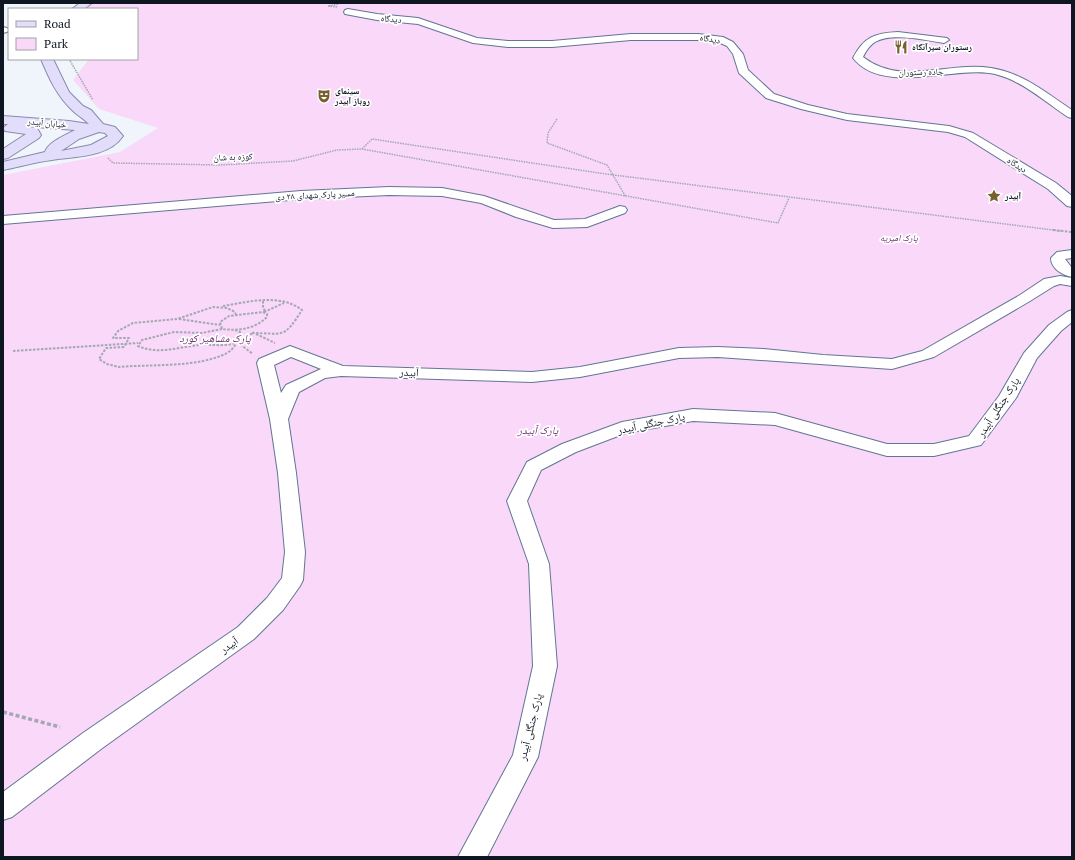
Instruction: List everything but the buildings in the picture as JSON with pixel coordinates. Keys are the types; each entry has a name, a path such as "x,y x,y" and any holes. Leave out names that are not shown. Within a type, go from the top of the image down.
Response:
{"main road":[{"path":"47,60 64,94 78,109 88,111"},
{"path":"76,89 88,111 95,129"},
{"path":"25,121 56,114 72,103"},
{"name":"خیابان آبیدر","path":"3,120 69,124 95,129"},
{"name":"خیابان آبیدر","path":"3,127 25,129 32,131 34,135 3,155"},
{"path":"3,166 53,155 69,155 96,148 113,140 116,136 112,130 95,129 80,133 59,145 52,151 53,155"}],"lane":[{"name":"دیدگاه","path":"348,12 377,17 418,21 476,41 508,44 552,44 631,37 698,37 720,39 730,44 738,54 743,71 770,96 805,108 847,117 948,129 969,135 1052,186 1072,203"},
{"name":"جاده رستوران","path":"944,40 928,37 897,35 875,38 862,48 858,58 865,65 882,72 918,74 984,70 1006,74 1027,84 1072,115"},
{"name":"مسیر پارک شهدای ۲۸ دی","path":"3,220 301,195 389,191 442,192 484,200 553,224 587,223 620,210"},
{"path":"1072,254 1062,255 1058,258 1058,262 1065,270 1072,274"},
{"name":"آبیدر","path":"3,808 92,741 246,633 275,604 292,580 295,552 287,473 279,419 292,389 308,379 321,374 341,371 532,377 580,372 680,353 718,352 892,364 928,354 1050,282 1060,280 1072,282"},
{"name":"پارک جنگلی آبیدر","path":"472,857 525,757 545,666 539,564 517,501 534,466 569,448 622,428 693,415 775,420 887,450 934,450 975,441 1007,398 1030,356 1055,328 1072,315"},
{"path":"279,419 265,363 290,351 341,371"}],"path":[{"path":"70,60 94,102 88,111"},
{"path":"557,119 548,133 547,143 574,154 607,164 626,196 620,210"},
{"path":"362,149 372,139 614,176 1072,232"},
{"name":"کوزه به شان","path":"96,148 113,163 220,165 293,161 337,150 362,149 778,224 789,198"},
{"path":"13,351 139,343 142,340 174,332 210,332 222,329 243,330 261,323 267,317 267,314 262,308 263,302"},
{"path":"178,319 202,310 219,306 263,302 287,302 302,310 285,333 268,334 254,332 240,335"},
{"path":"220,325 220,322 224,319 236,315 265,312 273,309 277,305 287,302"},
{"path":"219,306 235,312 236,315"},
{"path":"220,325 205,322 189,322 178,319 145,320 123,327 116,331 113,338 130,338 124,348 106,348 99,359 108,365 121,368 132,365 210,360 232,351 237,342 240,340 240,332 235,330"},
{"path":"220,325 222,329"},
{"path":"139,343 139,347 167,350 190,345 227,344 237,342 254,332"},
{"path":"254,332 290,351"},
{"path":"237,342 265,363"},
{"path":"3,712 60,727"}],"green space":[{"name":"پارک آبیدر","path":"90,3 1072,3 1072,857 3,857 3,175 120,152 158,128 99,109 73,80 88,60 138,60 138,8 82,8"}],"place":[{"name":"رستوران سیرآنگاه","path":"901,47"},
{"name":"سینمای روباز آبیدر","path":"324,96"},
{"name":"آبیدر","path":"994,196"}],"park label":[{"name":"پارک امیریه","path":"899,238"},
{"name":"پارک مشاهیر کورد","path":"215,338"}]}
